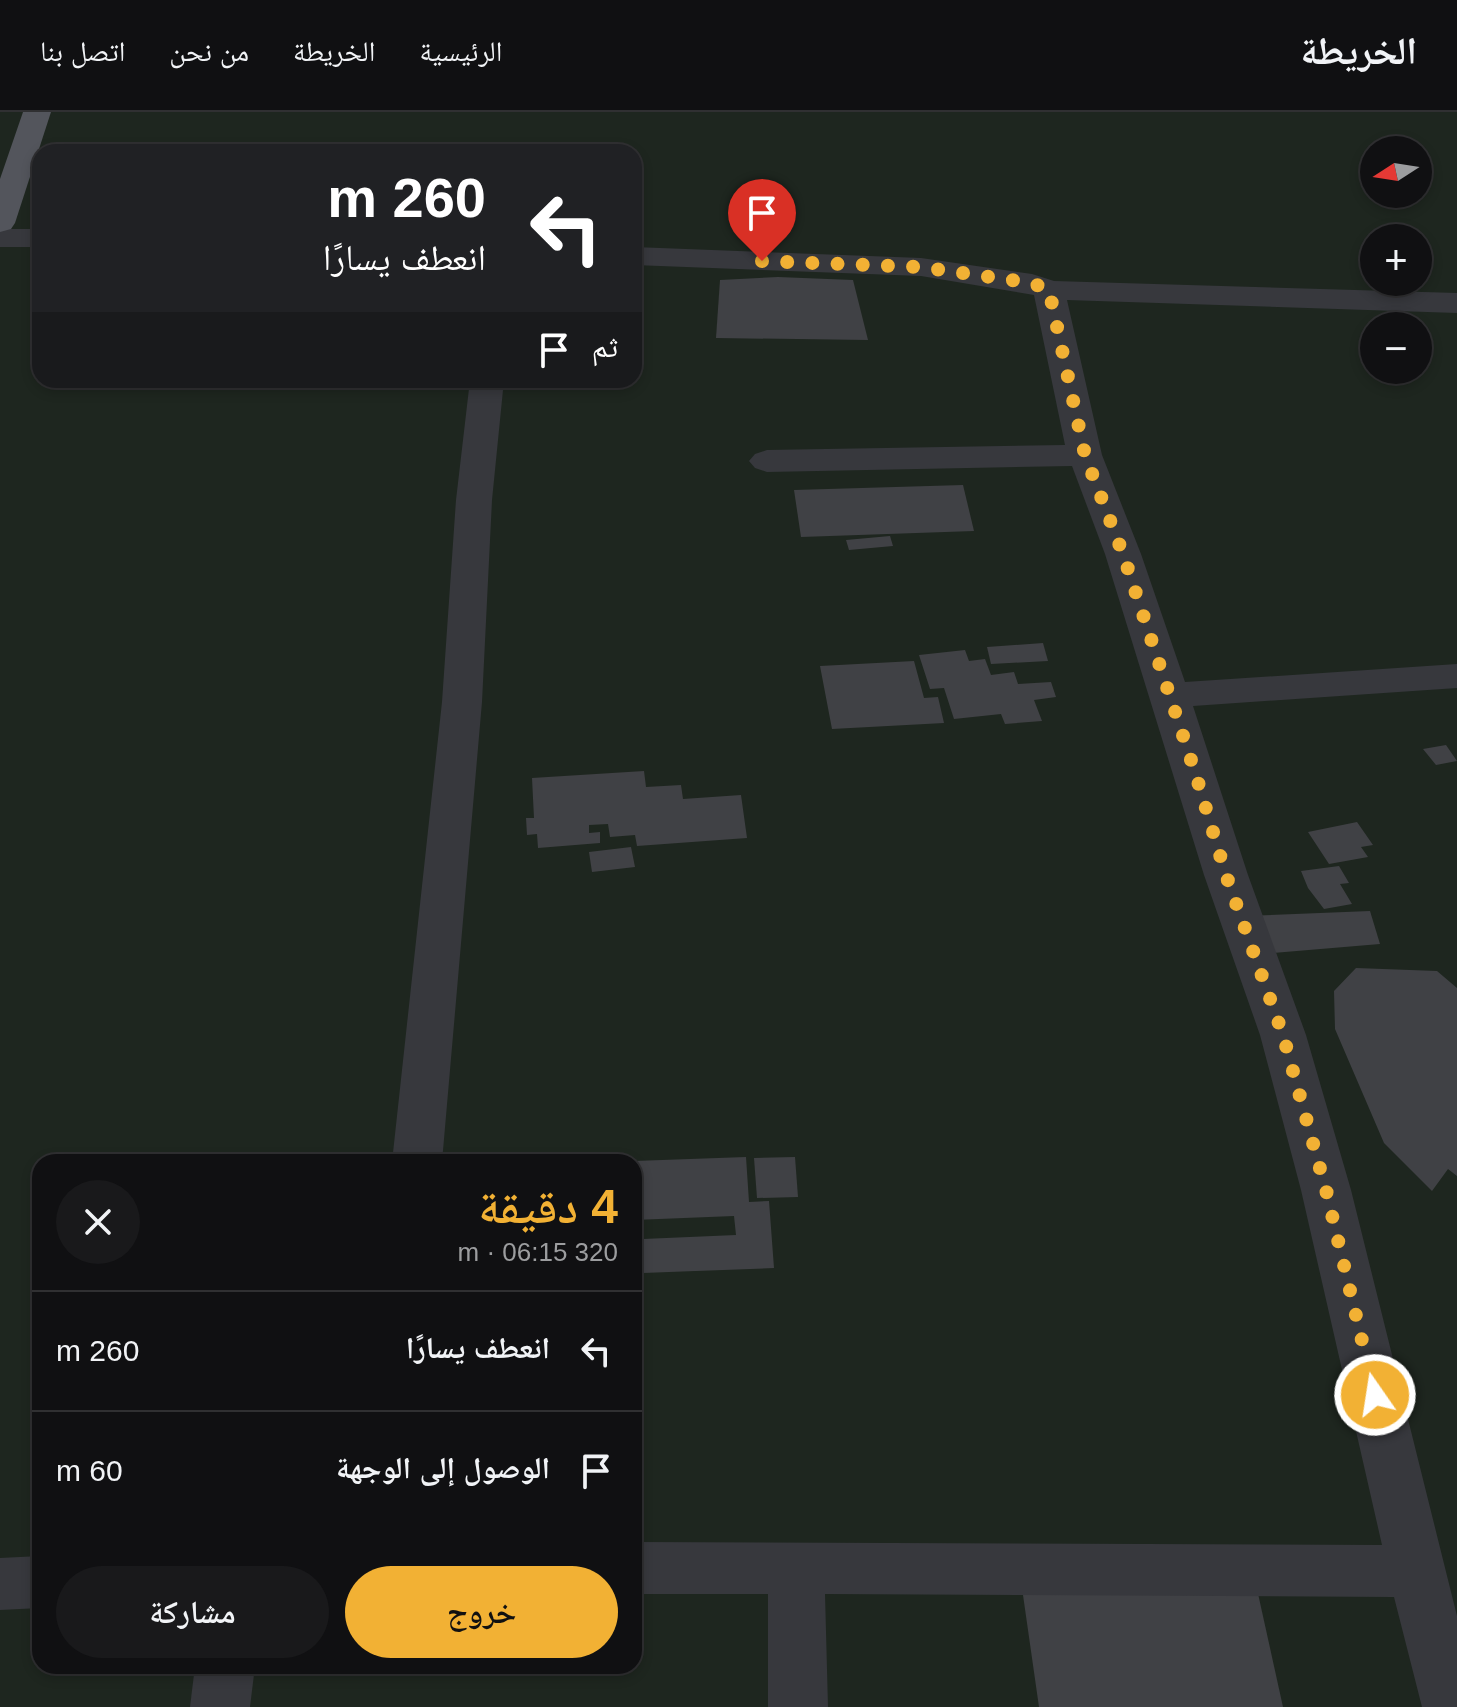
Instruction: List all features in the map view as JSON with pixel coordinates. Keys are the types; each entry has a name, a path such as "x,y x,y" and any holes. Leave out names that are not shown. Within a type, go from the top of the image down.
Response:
{"main road":[{"path":"0,223 37,112"}],"street":[{"path":"0,238 32,238"},
{"path":"642,256 921,267 1032,283 1049,290 1457,303"},
{"path":"1049,290 1085,455 1123,554 1226,875 1283,1035 1326,1190 1416,1571 1452,1707"},
{"path":"417,1154 422,1081 462,702 479,433 486,388"},
{"path":"767,461 1085,455"},
{"path":"1170,695 1457,676"},
{"path":"642,1568 1416,1571"},
{"path":"796,1569 798,1707"},
{"path":"0,1584 32,1582"},
{"path":"220,1707 224,1674"}],"shaded area":[{"path":"0,112 1457,112 1457,1707 0,1707"}],"building":[{"path":"778,277 853,280 868,340 716,338 720,280"},
{"path":"963,485 974,531 801,537 794,490"},
{"path":"890,536 893,546 849,550 846,540"},
{"path":"1043,643 1048,661 991,664 987,647"},
{"path":"965,650 969,661 985,659 991,675 1014,672 1018,684 1051,682 1056,697 1034,700 1042,721 1005,724 1001,714 954,719 944,688 930,689 919,655"},
{"path":"914,661 924,698 938,697 944,723 832,729 820,666"},
{"path":"1446,745 1457,761 1436,765 1423,749"},
{"path":"644,771 646,787 681,785 683,799 741,795 747,838 637,846 635,835 610,837 608,824 589,825 589,833 600,832 600,843 538,848 537,834 527,835 526,818 534,818 532,778"},
{"path":"1357,822 1373,845 1361,847 1368,857 1329,864 1308,832"},
{"path":"631,847 635,867 592,872 589,852"},
{"path":"1339,866 1349,883 1340,884 1352,904 1324,909 1308,888 1301,871"},
{"path":"1370,911 1380,944 1262,954 1245,916"},
{"path":"1356,968 1437,971 1457,988 1457,1176 1448,1169 1432,1191 1384,1143 1335,1029 1334,991"},
{"path":"746,1157 749,1202 769,1201 774,1268 643,1273 643,1239 736,1235 734,1216 642,1220 642,1161"},
{"path":"795,1157 798,1197 757,1198 754,1158"},
{"path":"1255,1580 1283,1707 1039,1707 1022,1588"}],"route":[{"path":"762,261 921,267 1032,283 1049,290 1085,455 1123,554 1226,875 1283,1035 1326,1190 1375,1395"}]}
